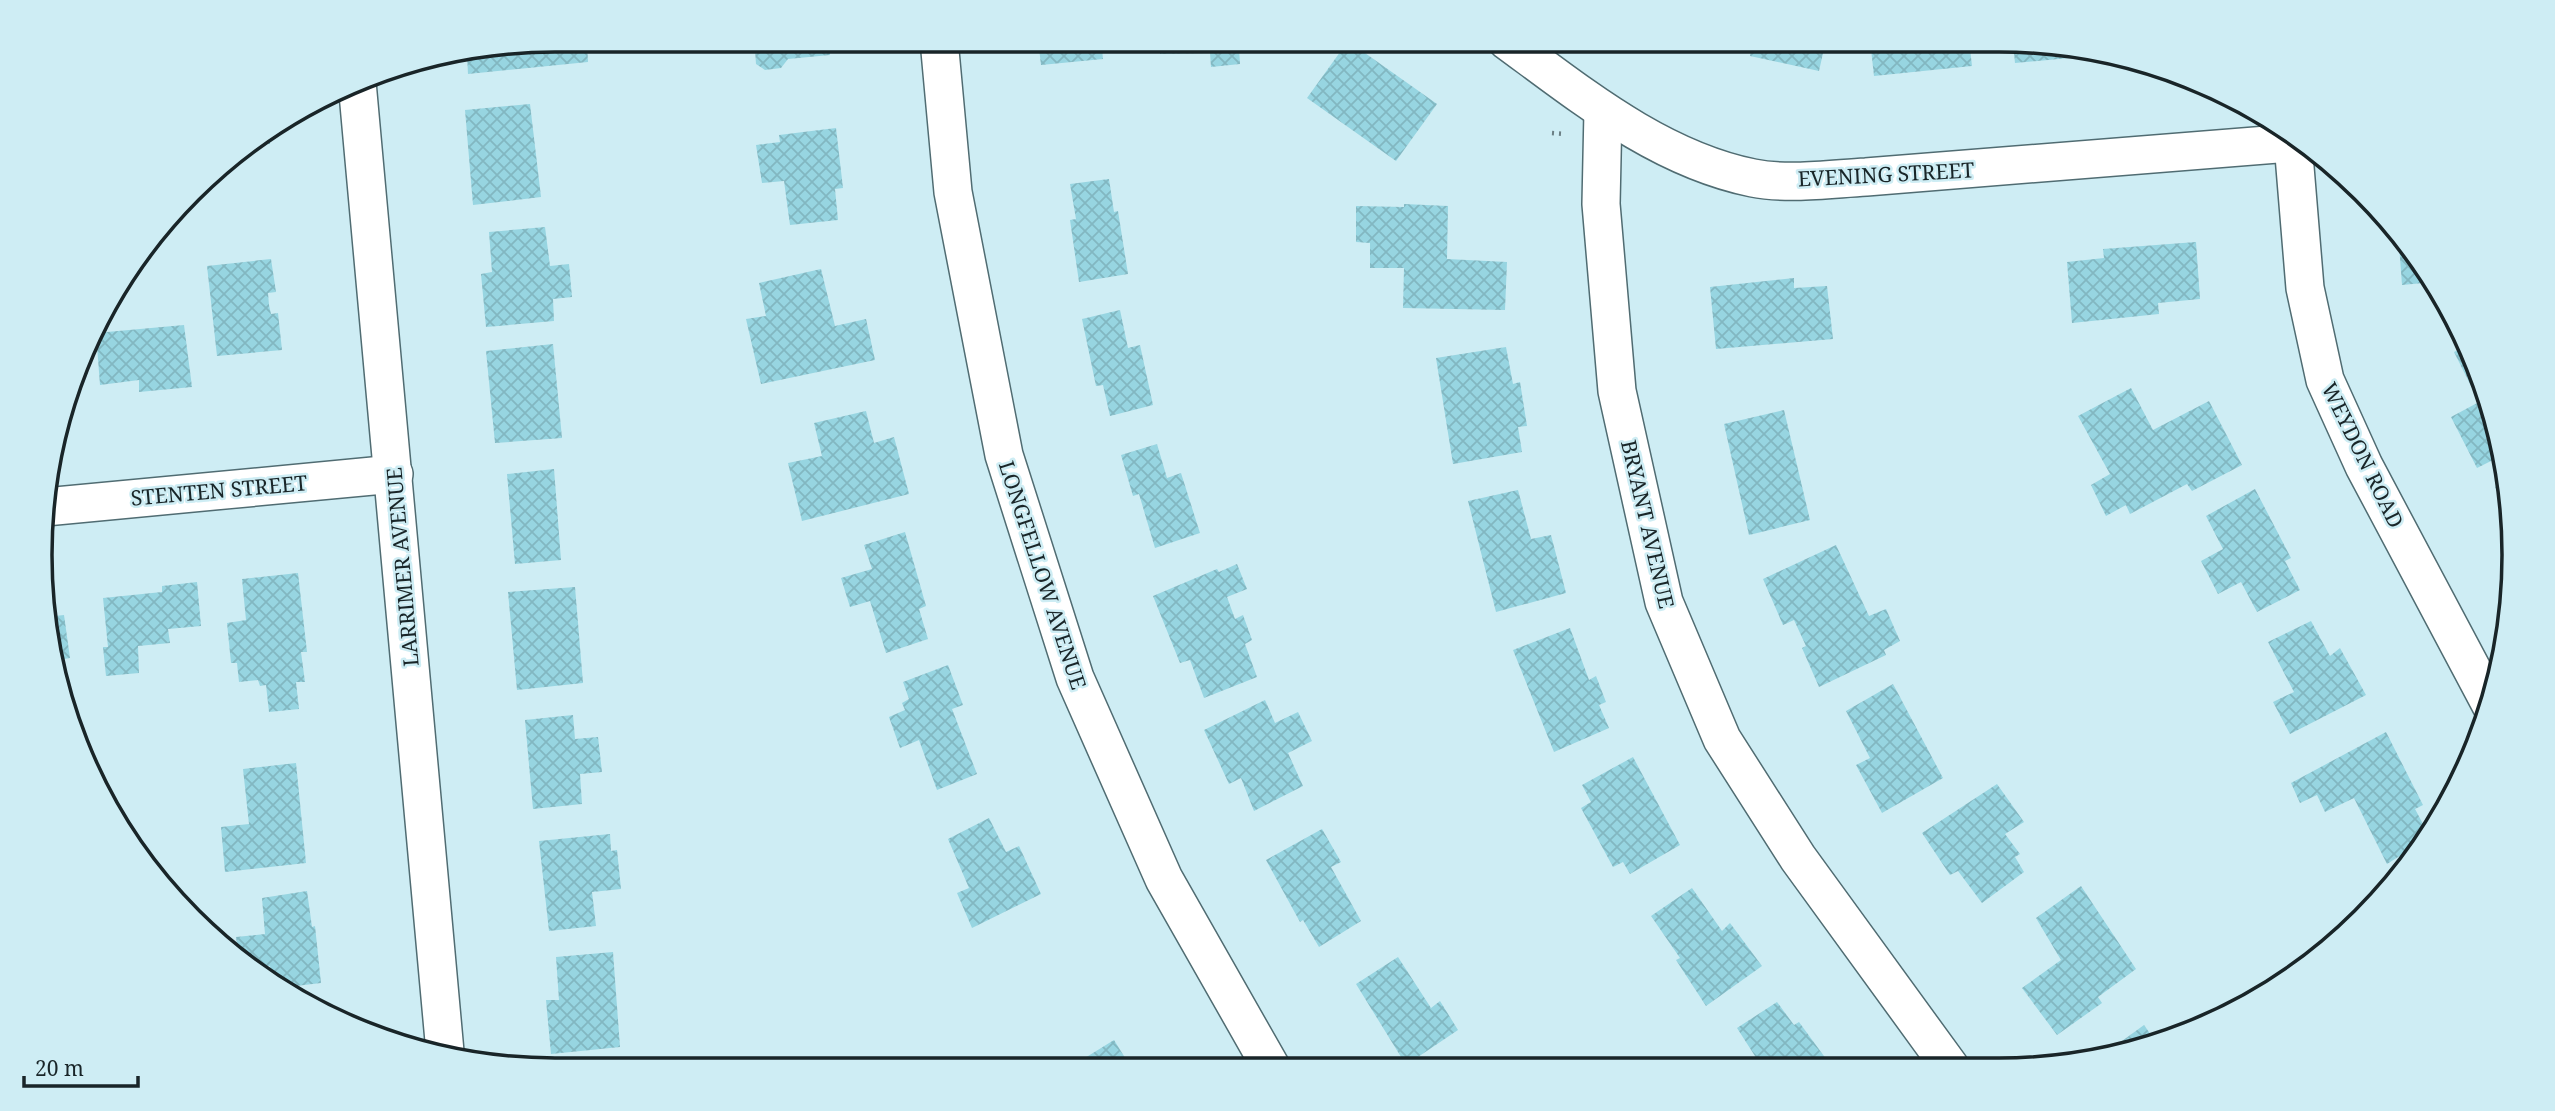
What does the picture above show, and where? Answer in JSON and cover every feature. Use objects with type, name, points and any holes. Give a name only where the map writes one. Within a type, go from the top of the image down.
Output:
[{"type":"street","name":"LONGFELLOW AVENUE","points":[[940,52],[953,192],[1004,455],[1075,678],[1164,879],[1266,1058]]},
{"type":"street","name":"EVENING STREET","points":[[1522,52],[1603,111],[1683,155],[1754,178],[1813,180],[1866,177],[2289,144]]},
{"type":"street","name":"LARRIMER AVENUE","points":[[358,93],[444,1046]]},
{"type":"street","name":"BRYANT AVENUE","points":[[1603,111],[1601,204],[1617,391],[1664,602],[1722,739],[1798,858],[1943,1058]]},
{"type":"street","name":"WEYDON ROAD","points":[[2298,151],[2305,288],[2325,380],[2364,466],[2484,691]]},
{"type":"street","name":"STENTEN STREET","points":[[56,506],[394,474]]},
{"type":"path","points":[[1552,133],[1566,134]]},
{"type":"building","points":[[588,52],[588,62],[468,74],[467,60],[523,54]]},
{"type":"building","points":[[755,52],[830,52],[830,55],[788,59],[781,68],[765,70],[756,64]]},
{"type":"building","points":[[1039,52],[1102,52],[1103,59],[1041,65]]},
{"type":"building","points":[[1239,52],[1240,64],[1211,67],[1210,53],[1160,54]]},
{"type":"building","points":[[1340,52],[1364,52],[1437,104],[1396,161],[1307,98]]},
{"type":"building","points":[[1751,52],[1823,52],[1819,71],[1750,56]]},
{"type":"building","points":[[1871,52],[1970,52],[1972,66],[1874,76]]},
{"type":"building","points":[[2014,53],[2071,58],[2015,63]]},
{"type":"building","points":[[530,104],[541,197],[473,205],[465,110]]},
{"type":"building","points":[[836,128],[843,188],[835,189],[838,220],[790,225],[784,181],[762,183],[756,145],[780,142],[779,135]]},
{"type":"building","points":[[1109,179],[1114,212],[1118,211],[1128,274],[1079,282],[1070,220],[1076,219],[1070,184]]},
{"type":"building","points":[[1404,204],[1448,206],[1447,259],[1507,262],[1505,310],[1403,308],[1404,268],[1370,268],[1370,243],[1356,242],[1356,206],[1404,207]]},
{"type":"building","points":[[545,227],[550,266],[569,264],[572,297],[553,299],[554,321],[486,327],[481,274],[492,272],[489,232]]},
{"type":"building","points":[[2196,242],[2200,299],[2158,303],[2159,314],[2072,323],[2067,262],[2104,258],[2103,249]]},
{"type":"building","points":[[2399,250],[2422,283],[2402,285]]},
{"type":"building","points":[[271,259],[276,292],[268,293],[269,305],[271,314],[278,313],[282,350],[217,356],[207,266]]},
{"type":"building","points":[[821,269],[835,326],[866,319],[875,360],[761,384],[746,319],[766,316],[759,283]]},
{"type":"building","points":[[1794,278],[1794,288],[1827,286],[1833,339],[1716,349],[1710,287]]},
{"type":"building","points":[[1120,310],[1128,348],[1140,345],[1153,405],[1110,416],[1103,385],[1096,386],[1082,319]]},
{"type":"building","points":[[184,325],[192,387],[139,392],[139,380],[100,385],[97,349],[104,332]]},
{"type":"building","points":[[553,344],[562,438],[495,443],[486,351]]},
{"type":"building","points":[[1506,347],[1513,384],[1520,382],[1527,426],[1518,427],[1522,452],[1453,464],[1436,358]]},
{"type":"building","points":[[2458,350],[2477,399],[2454,352]]},
{"type":"building","points":[[2131,388],[2153,430],[2209,401],[2242,465],[2192,491],[2187,484],[2130,514],[2126,505],[2106,516],[2091,485],[2110,474],[2078,416]]},
{"type":"building","points":[[2478,402],[2493,460],[2477,468],[2451,417]]},
{"type":"building","points":[[1784,410],[1810,520],[1749,535],[1724,424]]},
{"type":"building","points":[[866,411],[874,443],[894,437],[909,494],[802,521],[788,463],[822,456],[814,423]]},
{"type":"building","points":[[1157,444],[1167,478],[1181,473],[1200,533],[1155,548],[1139,494],[1133,496],[1121,455]]},
{"type":"building","points":[[554,469],[561,560],[515,564],[507,474]]},
{"type":"building","points":[[2255,489],[2291,558],[2285,561],[2300,590],[2257,612],[2241,582],[2218,594],[2201,561],[2223,549],[2206,516]]},
{"type":"building","points":[[1518,490],[1531,539],[1551,535],[1566,593],[1496,612],[1468,501]]},
{"type":"building","points":[[905,532],[926,606],[919,609],[928,639],[886,653],[870,601],[850,607],[841,578],[872,569],[864,545]]},
{"type":"building","points":[[1836,545],[1869,616],[1886,609],[1900,641],[1884,650],[1886,655],[1819,687],[1802,648],[1806,646],[1794,620],[1783,625],[1763,579]]},
{"type":"building","points":[[1237,564],[1247,589],[1227,597],[1235,619],[1243,615],[1252,640],[1245,644],[1257,677],[1204,698],[1190,660],[1180,663],[1153,596],[1217,569],[1219,572]]},
{"type":"building","points":[[298,573],[307,652],[301,652],[305,682],[296,682],[299,709],[269,712],[266,685],[260,686],[258,680],[239,682],[237,663],[231,663],[227,623],[246,620],[242,579]]},
{"type":"building","points":[[197,582],[201,626],[168,629],[170,643],[138,646],[139,673],[106,676],[103,647],[108,647],[103,598],[162,592],[162,586]]},
{"type":"building","points":[[575,587],[583,683],[517,690],[508,592]]},
{"type":"building","points":[[64,615],[70,658],[63,659],[57,616]]},
{"type":"building","points":[[2311,621],[2330,656],[2340,648],[2366,695],[2290,734],[2273,702],[2294,692],[2268,642]]},
{"type":"building","points":[[1570,628],[1589,680],[1596,676],[1606,702],[1599,705],[1609,728],[1554,752],[1513,650]]},
{"type":"building","points":[[948,665],[963,705],[952,709],[977,774],[937,790],[919,740],[900,748],[889,717],[905,710],[902,703],[909,699],[903,682]]},
{"type":"building","points":[[1893,684],[1943,778],[1882,813],[1856,765],[1870,758],[1846,711]]},
{"type":"building","points":[[1265,700],[1275,723],[1298,712],[1312,741],[1288,753],[1303,786],[1254,811],[1241,778],[1229,784],[1204,730]]},
{"type":"building","points":[[573,715],[575,739],[598,737],[602,772],[580,774],[582,804],[533,809],[525,720]]},
{"type":"building","points":[[2386,732],[2423,805],[2415,809],[2424,825],[2406,852],[2387,864],[2354,798],[2325,812],[2317,795],[2300,803],[2291,783]]},
{"type":"building","points":[[1633,757],[1680,845],[1630,874],[1623,862],[1613,867],[1581,808],[1591,802],[1582,785]]},
{"type":"building","points":[[296,763],[306,863],[225,872],[221,827],[249,824],[243,769]]},
{"type":"building","points":[[1997,784],[2024,822],[2005,834],[2020,854],[2015,857],[2024,872],[1982,903],[1958,871],[1950,875],[1922,833]]},
{"type":"building","points":[[989,818],[1006,852],[1019,846],[1041,894],[972,928],[957,893],[969,888],[948,839]]},
{"type":"building","points":[[1322,829],[1341,862],[1331,867],[1361,921],[1319,947],[1303,920],[1300,922],[1266,860]]},
{"type":"building","points":[[610,834],[611,851],[617,850],[621,889],[592,892],[596,926],[549,931],[539,841]]},
{"type":"building","points":[[2081,886],[2136,969],[2098,997],[2102,1003],[2057,1035],[2022,988],[2061,960],[2036,918]]},
{"type":"building","points":[[1692,888],[1722,931],[1730,923],[1762,966],[1706,1006],[1676,960],[1680,958],[1651,916]]},
{"type":"building","points":[[307,891],[312,927],[315,926],[321,983],[296,986],[237,945],[236,937],[265,934],[262,898]]},
{"type":"building","points":[[613,952],[620,1047],[551,1054],[546,1000],[559,1000],[556,957]]},
{"type":"building","points":[[1398,957],[1431,1008],[1440,1001],[1458,1030],[1416,1058],[1402,1058],[1356,984]]},
{"type":"building","points":[[1777,1002],[1794,1025],[1799,1022],[1825,1058],[1756,1058],[1737,1028]]},
{"type":"building","points":[[2144,1025],[2151,1035],[2130,1041],[2118,1044]]},
{"type":"building","points":[[1114,1040],[1125,1058],[1085,1058]]}]
